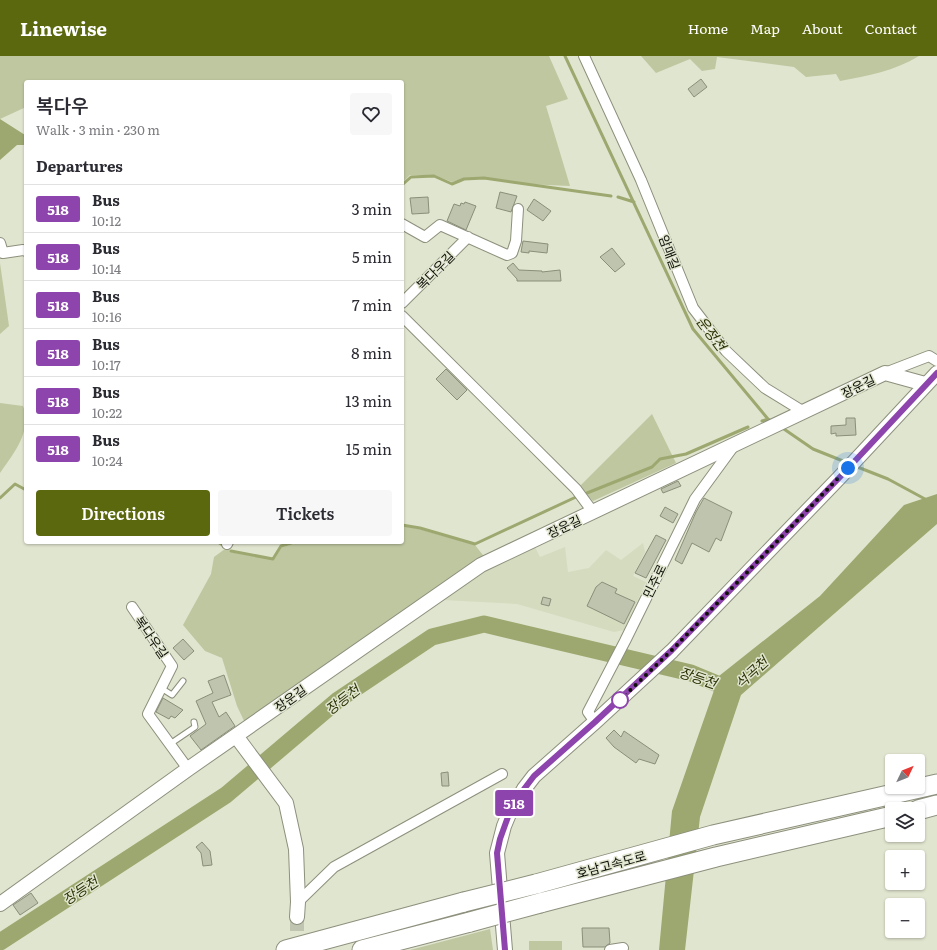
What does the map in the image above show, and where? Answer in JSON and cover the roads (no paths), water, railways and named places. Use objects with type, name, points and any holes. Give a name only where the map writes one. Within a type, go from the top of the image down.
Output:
[{"type":"highway","name":"호남고속도로","points":[[286,950],[536,884],[713,835],[937,784]]},
{"type":"highway","points":[[925,808],[937,805]]},
{"type":"highway","name":"호남고속도로","points":[[362,950],[621,880],[885,818]]},
{"type":"street","name":"암매길","points":[[584,56],[642,180],[693,308],[726,351],[765,388],[799,414]]},
{"type":"street","name":"복다우길","points":[[404,225],[426,237],[440,225],[507,255],[512,253],[516,241],[518,209]]},
{"type":"street","name":"복다우길","points":[[404,301],[468,237]]},
{"type":"street","points":[[0,243],[3,253],[24,250]]},
{"type":"street","name":"장운길","points":[[404,318],[576,489],[593,512]]},
{"type":"street","name":"장운길","points":[[0,904],[188,769],[481,565],[885,373],[929,356],[937,361]]},
{"type":"street","name":"장운길","points":[[885,373],[925,384]]},
{"type":"street","points":[[505,950],[497,853],[504,826],[515,801],[534,776],[638,683],[672,650],[839,478],[925,384],[937,373]]},
{"type":"street","name":"민주로","points":[[595,722],[588,712],[695,499],[735,445]]},
{"type":"street","name":"복다우길","points":[[132,607],[172,666],[148,714],[188,769]]},
{"type":"street","points":[[236,736],[286,803],[296,849],[298,902],[297,917]]},
{"type":"street","points":[[298,902],[334,868],[502,774]]},
{"type":"street","points":[[610,950],[623,948]]},
{"type":"lane","points":[[161,688],[172,695],[183,681]]},
{"type":"lane","points":[[170,744],[195,727],[194,722]]},
{"type":"water","points":[[0,119],[24,134],[24,145],[17,145],[0,160]]},
{"type":"water","name":"석곡천","points":[[937,494],[937,524],[741,695],[700,817],[685,950],[659,950],[672,811],[719,676],[820,596],[904,505]]},
{"type":"waterway","name":"운정천","points":[[565,56],[693,329],[768,419],[773,422]]},
{"type":"waterway","points":[[404,183],[411,177],[434,176],[452,184],[464,179],[484,178],[611,196]]},
{"type":"waterway","points":[[618,197],[634,202]]},
{"type":"waterway","name":"운정천","points":[[762,421],[768,419]]},
{"type":"waterway","points":[[587,493],[652,467],[660,459],[686,454],[748,427]]},
{"type":"waterway","name":"운정천","points":[[781,427],[813,449],[848,463]]},
{"type":"waterway","name":"운정천","points":[[855,466],[888,479],[925,499]]},
{"type":"waterway","points":[[0,498],[15,484],[24,489]]},
{"type":"waterway","points":[[404,525],[420,528],[475,544],[576,497]]},
{"type":"waterway","points":[[231,551],[273,559],[281,546],[288,544]]},
{"type":"waterway","name":"장등천","points":[[0,942],[226,795],[338,700],[432,637],[484,624],[691,673],[732,690]]},
{"type":"tunnel","points":[[297,917],[297,950]]}]
